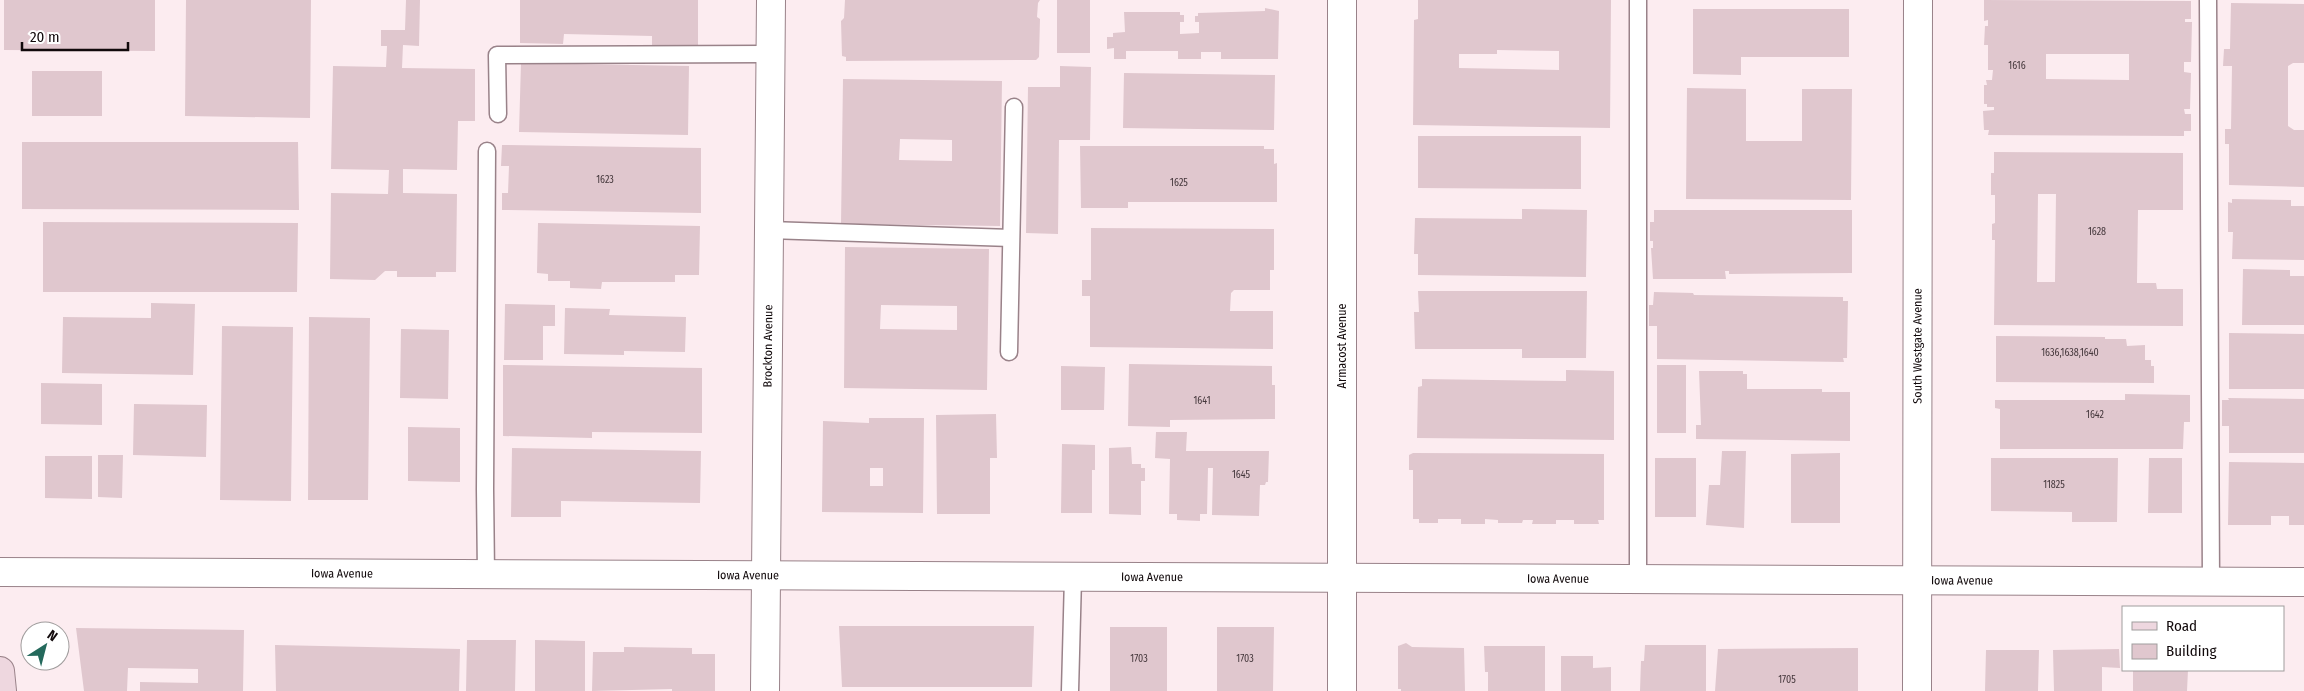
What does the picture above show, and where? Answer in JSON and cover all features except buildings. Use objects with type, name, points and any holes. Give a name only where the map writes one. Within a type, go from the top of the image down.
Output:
[{"type":"main road","points":[[0,671],[2,691]]},
{"type":"street","name":"Brockton Avenue","points":[[765,691],[771,0]]},
{"type":"street","name":"Armacost Avenue","points":[[1342,0],[1342,691]]},
{"type":"street","name":"South Westgate Avenue","points":[[1917,691],[1918,0]]},
{"type":"street","name":"Iowa Avenue","points":[[0,572],[1638,579],[1875,582],[1918,580],[2304,582]]},
{"type":"lane","points":[[1638,0],[1638,579]]},
{"type":"lane","points":[[2208,0],[2211,582]]},
{"type":"lane","points":[[498,114],[497,55],[771,54]]},
{"type":"lane","points":[[1008,352],[1014,107]]},
{"type":"lane","points":[[486,574],[484,490],[487,151]]},
{"type":"lane","points":[[769,230],[1011,238]]},
{"type":"lane","points":[[1070,691],[1073,577]]}]
